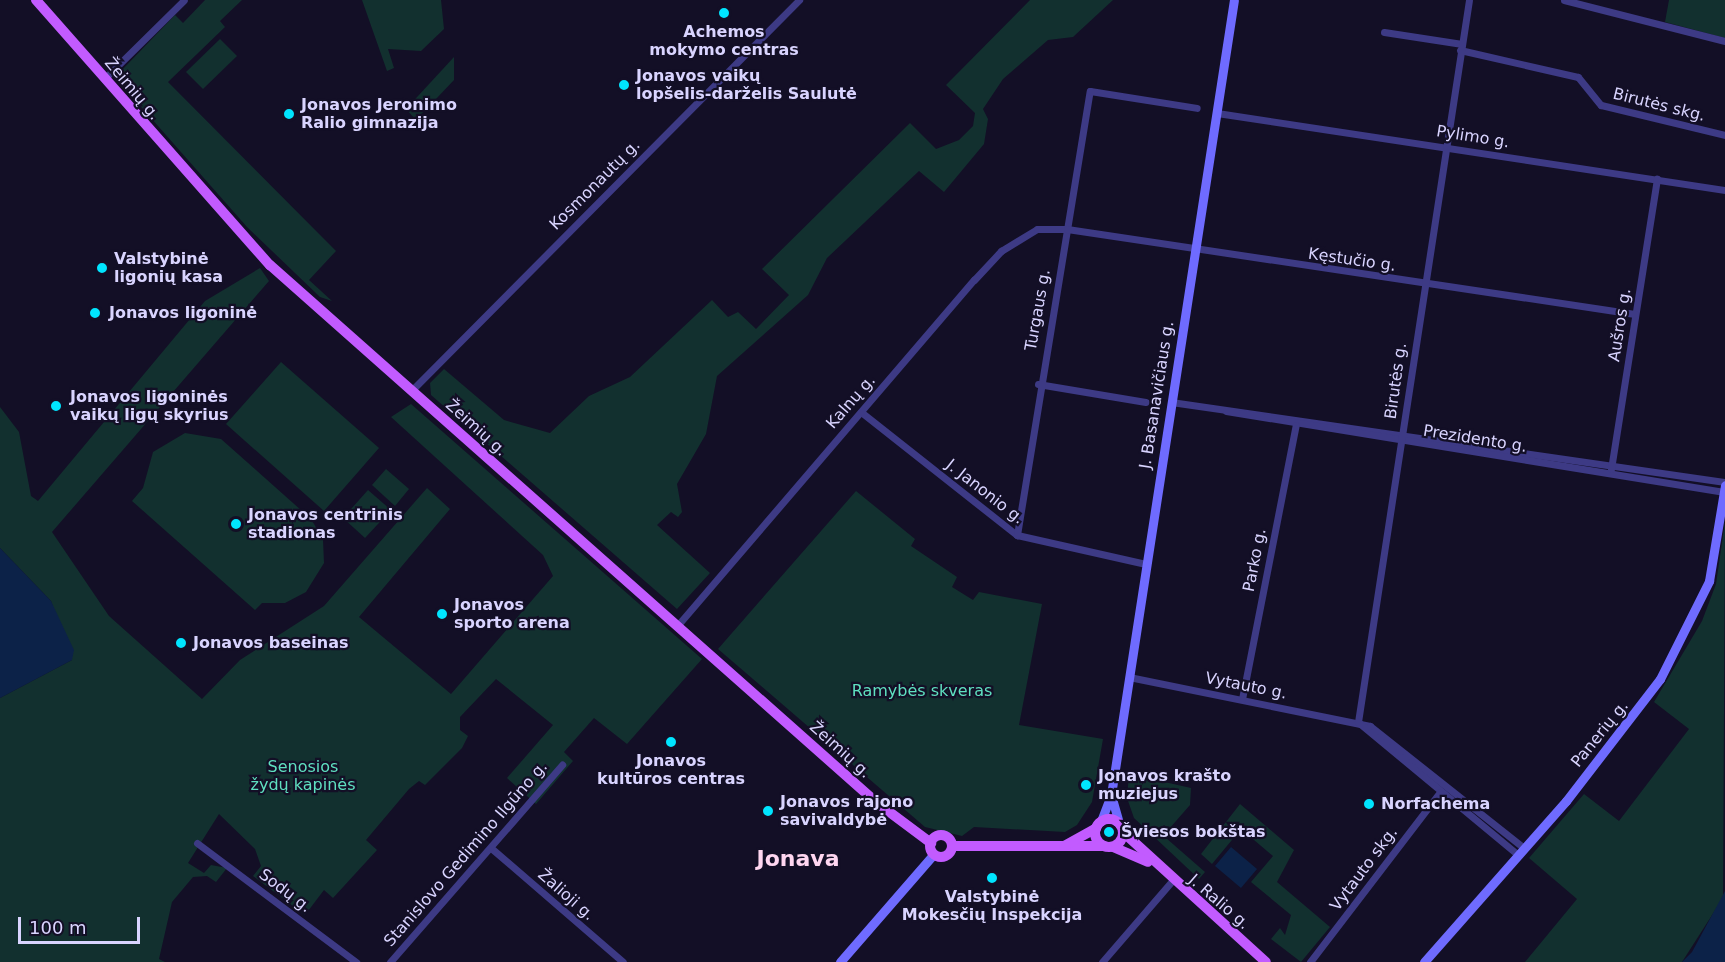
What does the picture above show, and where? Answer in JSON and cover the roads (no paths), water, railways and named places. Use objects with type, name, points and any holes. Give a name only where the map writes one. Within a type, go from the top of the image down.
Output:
[{"type":"main road","name":"Žeimių g.","points":[[36,0],[261,256],[915,835],[931,843]]},
{"type":"main road","name":"J. Basanavičiaus g.","points":[[1099,824],[1111,795],[1234,0]]},
{"type":"main road","name":"Panerių g.","points":[[1424,962],[1625,727],[1679,649],[1708,581],[1725,486]]},
{"type":"main road","name":"J. Basanavičiaus g.","points":[[1111,795],[1121,828]]},
{"type":"main road","points":[[1099,824],[1108,847]]},
{"type":"main road","points":[[1064,846],[1099,824],[1121,828],[1108,847]]},
{"type":"main road","name":"J. Ralio g.","points":[[1121,828],[1153,865],[1266,962]]},
{"type":"main road","points":[[934,854],[931,843],[944,836],[952,846]]},
{"type":"main road","points":[[952,846],[1108,847]]},
{"type":"main road","points":[[934,854],[947,855],[952,846]]},
{"type":"main road","name":"J. Ralio g.","points":[[1108,847],[1153,865]]},
{"type":"main road","points":[[840,962],[934,854]]},
{"type":"street","points":[[104,79],[184,0]]},
{"type":"street","name":"Kosmonautų g.","points":[[411,391],[799,0]]},
{"type":"street","name":"Birutės g.","points":[[1358,722],[1444,146],[1469,0]]},
{"type":"street","points":[[1564,0],[1725,42]]},
{"type":"street","points":[[1384,32],[1461,47]]},
{"type":"street","name":"Birutės skg.","points":[[1461,47],[1578,77],[1600,105],[1725,135]]},
{"type":"street","name":"Turgaus g.","points":[[1017,535],[1038,384],[1090,91],[1197,108]]},
{"type":"street","name":"Pylimo g.","points":[[1217,113],[1725,190]]},
{"type":"street","name":"Aušros g.","points":[[1610,475],[1658,179]]},
{"type":"street","name":"Kęstučio g.","points":[[1066,229],[1635,314]]},
{"type":"street","name":"Kalnų g.","points":[[677,626],[1001,251],[1037,230],[1066,229]]},
{"type":"street","points":[[1038,384],[1146,402]]},
{"type":"street","name":"Prezidento g.","points":[[1171,402],[1401,437],[1610,475],[1725,486]]},
{"type":"street","name":"Prezidento g.","points":[[1224,410],[1296,425],[1611,465],[1725,486]]},
{"type":"street","name":"J. Janonio g.","points":[[861,412],[1017,535],[1146,564]]},
{"type":"street","name":"Parko g.","points":[[1242,699],[1296,425]]},
{"type":"street","name":"Vytauto g.","points":[[1129,677],[1358,722],[1376,730],[1521,851]]},
{"type":"street","points":[[1358,722],[1439,793],[1521,851]]},
{"type":"street","name":"Stanislovo Gedimino Ilgūno g.","points":[[390,962],[562,765]]},
{"type":"street","name":"Vytauto skg.","points":[[1310,962],[1439,793]]},
{"type":"street","name":"Sodų g.","points":[[197,843],[356,962]]},
{"type":"street","name":"Žalioji g.","points":[[491,848],[623,962]]},
{"type":"street","points":[[1102,962],[1172,881]]},
{"type":"water","points":[[0,548],[51,601],[74,650],[72,660],[0,698]]},
{"type":"water","points":[[1231,847],[1257,869],[1241,888],[1215,866]]},
{"type":"water","points":[[1725,891],[1725,962],[1682,962],[1692,952]]},
{"type":"place","name":"Achemos mokymo centras","points":[[724,13]]},
{"type":"place","name":"Jonavos vaikų lopšelis-darželis Saulutė","points":[[624,85]]},
{"type":"place","name":"Jonavos Jeronimo Ralio gimnazija","points":[[289,114]]},
{"type":"place","name":"Valstybinė ligonių kasa","points":[[102,268]]},
{"type":"place","name":"Jonavos ligoninė","points":[[95,313]]},
{"type":"place","name":"Jonavos ligoninės vaikų ligų skyrius","points":[[56,406]]},
{"type":"place","name":"Jonavos centrinis stadionas","points":[[236,524]]},
{"type":"place","name":"Jonavos sporto arena","points":[[442,614]]},
{"type":"place","name":"Jonavos baseinas","points":[[181,643]]},
{"type":"place","name":"Jonavos kultūros centras","points":[[671,742]]},
{"type":"place","name":"Jonavos krašto muziejus","points":[[1086,785]]},
{"type":"place","name":"Norfachema","points":[[1369,804]]},
{"type":"place","name":"Jonavos rajono savivaldybė","points":[[768,811]]},
{"type":"place","name":"Šviesos bokštas","points":[[1109,832]]},
{"type":"place","name":"Valstybinė Mokesčių Inspekcija","points":[[992,878]]},
{"type":"district","name":"Jonava","points":[[798,859]]},
{"type":"park label","name":"Ramybės skveras","points":[[922,691]]},
{"type":"park label","name":"Senosios žydų kapinės","points":[[303,776]]}]
